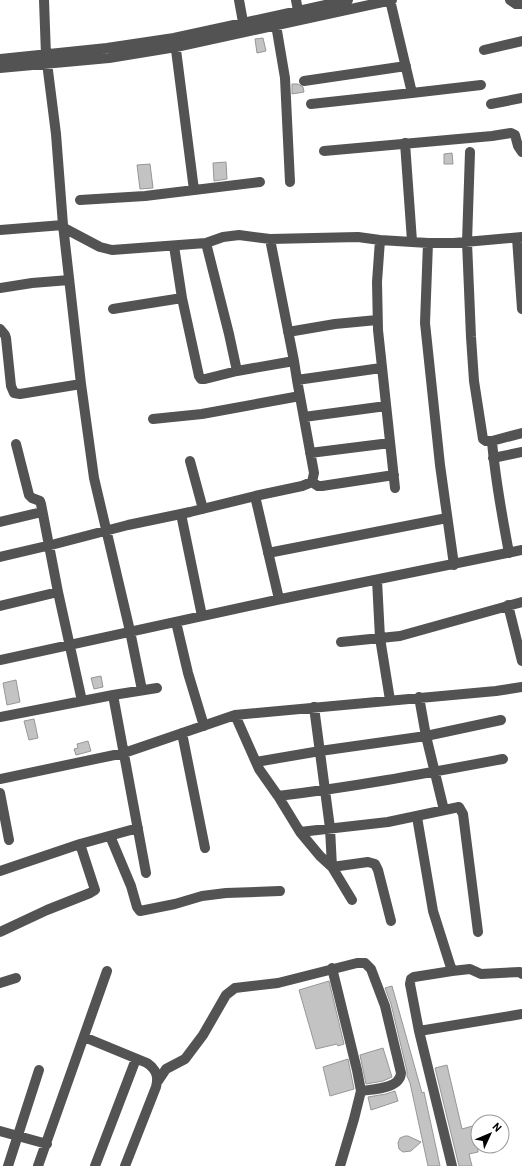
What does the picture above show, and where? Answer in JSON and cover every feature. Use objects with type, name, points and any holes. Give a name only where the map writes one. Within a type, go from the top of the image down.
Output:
[{"type":"street","points":[[44,0],[47,60],[56,134],[63,226],[81,384],[94,478],[130,631],[142,690]]},
{"type":"street","points":[[239,0],[243,22]]},
{"type":"street","points":[[296,0],[299,15]]},
{"type":"street","points":[[0,68],[107,48],[175,42],[277,26],[299,15],[348,0]]},
{"type":"street","points":[[175,42],[243,22],[274,15],[299,15],[391,0],[412,93]]},
{"type":"street","points":[[510,0],[516,4],[522,4]]},
{"type":"street","points":[[274,15],[277,26],[284,78],[290,182]]},
{"type":"street","points":[[484,50],[522,41]]},
{"type":"street","points":[[175,42],[194,190]]},
{"type":"street","points":[[0,58],[47,60]]},
{"type":"street","points":[[304,81],[406,66]]},
{"type":"street","points":[[310,104],[481,86]]},
{"type":"street","points":[[491,104],[522,98]]},
{"type":"street","points":[[324,151],[511,133],[515,135],[518,146],[522,152]]},
{"type":"street","points":[[406,143],[412,241]]},
{"type":"street","points":[[470,152],[467,242],[474,381],[484,439],[486,441],[492,441],[522,433]]},
{"type":"street","points":[[80,200],[145,196],[260,182]]},
{"type":"street","points":[[0,230],[63,226],[87,241],[107,249],[206,243],[223,237],[235,235],[270,239],[358,237],[380,240],[428,242],[467,242],[519,238],[522,309]]},
{"type":"street","points":[[270,239],[314,473],[312,482]]},
{"type":"street","points":[[380,240],[377,282],[378,320],[381,368],[395,488]]},
{"type":"street","points":[[428,242],[425,323],[440,465],[454,565]]},
{"type":"street","points":[[206,243],[237,371]]},
{"type":"street","points":[[174,246],[182,298],[200,378],[205,379],[237,371],[294,361]]},
{"type":"street","points":[[0,288],[32,283],[70,280]]},
{"type":"street","points":[[113,309],[182,298]]},
{"type":"street","points":[[288,332],[335,324],[378,320]]},
{"type":"street","points":[[0,329],[6,338],[11,386],[14,393],[20,394],[81,384]]},
{"type":"street","points":[[297,380],[381,368]]},
{"type":"street","points":[[153,419],[202,414],[300,396]]},
{"type":"street","points":[[304,417],[386,406]]},
{"type":"street","points":[[492,441],[493,458],[509,553]]},
{"type":"street","points":[[310,453],[390,443]]},
{"type":"street","points":[[16,444],[29,495],[40,501],[48,546],[82,701]]},
{"type":"street","points":[[493,458],[522,452]]},
{"type":"street","points":[[190,461],[203,509]]},
{"type":"street","points":[[312,482],[318,486],[322,486],[394,475]]},
{"type":"street","points":[[0,558],[128,524],[203,509],[302,486],[312,482]]},
{"type":"street","points":[[256,496],[279,599]]},
{"type":"street","points":[[0,522],[42,512]]},
{"type":"street","points":[[181,514],[202,616]]},
{"type":"street","points":[[268,553],[448,518]]},
{"type":"street","points":[[0,660],[279,599],[454,565],[522,550]]},
{"type":"street","points":[[377,580],[380,638],[390,700]]},
{"type":"street","points":[[0,606],[58,592]]},
{"type":"street","points":[[341,642],[400,636],[522,602]]},
{"type":"street","points":[[508,606],[520,641],[522,661]]},
{"type":"street","points":[[176,622],[188,673],[204,726]]},
{"type":"street","points":[[0,779],[124,753],[235,715],[496,691],[522,687]]},
{"type":"street","points":[[0,717],[157,688]]},
{"type":"street","points":[[113,695],[146,873]]},
{"type":"street","points":[[419,697],[426,736],[444,810]]},
{"type":"street","points":[[314,707],[330,828],[332,867]]},
{"type":"street","points":[[235,715],[259,768],[300,832],[320,856],[332,867],[352,900]]},
{"type":"street","points":[[256,762],[426,736],[500,720]]},
{"type":"street","points":[[182,733],[205,848]]},
{"type":"street","points":[[278,796],[435,772],[503,759]]},
{"type":"street","points":[[0,793],[9,840]]},
{"type":"street","points":[[300,832],[417,817],[459,807],[464,814],[478,932]]},
{"type":"street","points":[[417,817],[433,911],[452,972]]},
{"type":"street","points":[[0,872],[80,844],[138,828]]},
{"type":"street","points":[[110,836],[129,881],[137,907],[140,910],[175,904],[202,896],[226,893],[280,891]]},
{"type":"street","points":[[0,932],[93,891],[94,887],[80,844]]},
{"type":"street","points":[[332,867],[368,862],[375,864],[378,870],[391,921]]},
{"type":"street","points":[[125,1166],[158,1081],[166,1069],[185,1059],[203,1035],[222,1000],[230,991],[238,987],[278,983],[357,962],[365,963],[372,969],[385,1006],[401,1078],[398,1082],[390,1086],[361,1091]]},
{"type":"street","points":[[332,968],[361,1091],[340,1166]]},
{"type":"street","points":[[452,1166],[419,1031],[410,984],[411,980],[417,977],[470,968],[481,974],[520,972],[522,974]]},
{"type":"street","points":[[38,1166],[107,971]]},
{"type":"street","points":[[0,983],[16,978]]},
{"type":"street","points":[[419,1031],[522,1014]]},
{"type":"street","points":[[84,1037],[152,1066],[155,1070],[158,1081]]},
{"type":"street","points":[[95,1166],[136,1059]]},
{"type":"street","points":[[8,1166],[39,1070]]},
{"type":"street","points":[[0,1131],[47,1144]]},
{"type":"building","points":[[263,38],[266,51],[257,53],[255,39]]},
{"type":"building","points":[[292,84],[298,84],[303,87],[304,92],[292,94]]},
{"type":"building","points":[[452,153],[453,164],[444,164],[444,154]]},
{"type":"building","points":[[226,162],[227,179],[214,181],[213,163]]},
{"type":"building","points":[[150,164],[153,188],[140,189],[137,165]]},
{"type":"building","points":[[101,676],[103,687],[94,689],[91,678]]},
{"type":"building","points":[[16,680],[20,702],[7,705],[3,683]]},
{"type":"building","points":[[34,719],[38,738],[29,740],[24,721]]},
{"type":"building","points":[[88,741],[91,751],[76,755],[74,749],[78,748],[77,744]]},
{"type":"building","points":[[329,981],[344,1044],[338,1046],[337,1044],[316,1049],[299,990]]},
{"type":"building","points":[[392,986],[422,1093],[424,1092],[440,1166],[428,1166],[391,1004],[385,988]]},
{"type":"building","points":[[383,1048],[392,1077],[383,1081],[366,1084],[360,1055]]},
{"type":"building","points":[[348,1059],[354,1089],[330,1096],[323,1067]]},
{"type":"building","points":[[447,1065],[462,1129],[470,1127],[469,1154],[472,1166],[459,1166],[435,1068]]},
{"type":"building","points":[[395,1091],[398,1101],[371,1110],[368,1097]]},
{"type":"building","points":[[405,1136],[421,1142],[411,1151],[403,1152],[399,1149],[398,1143],[400,1138]]}]
